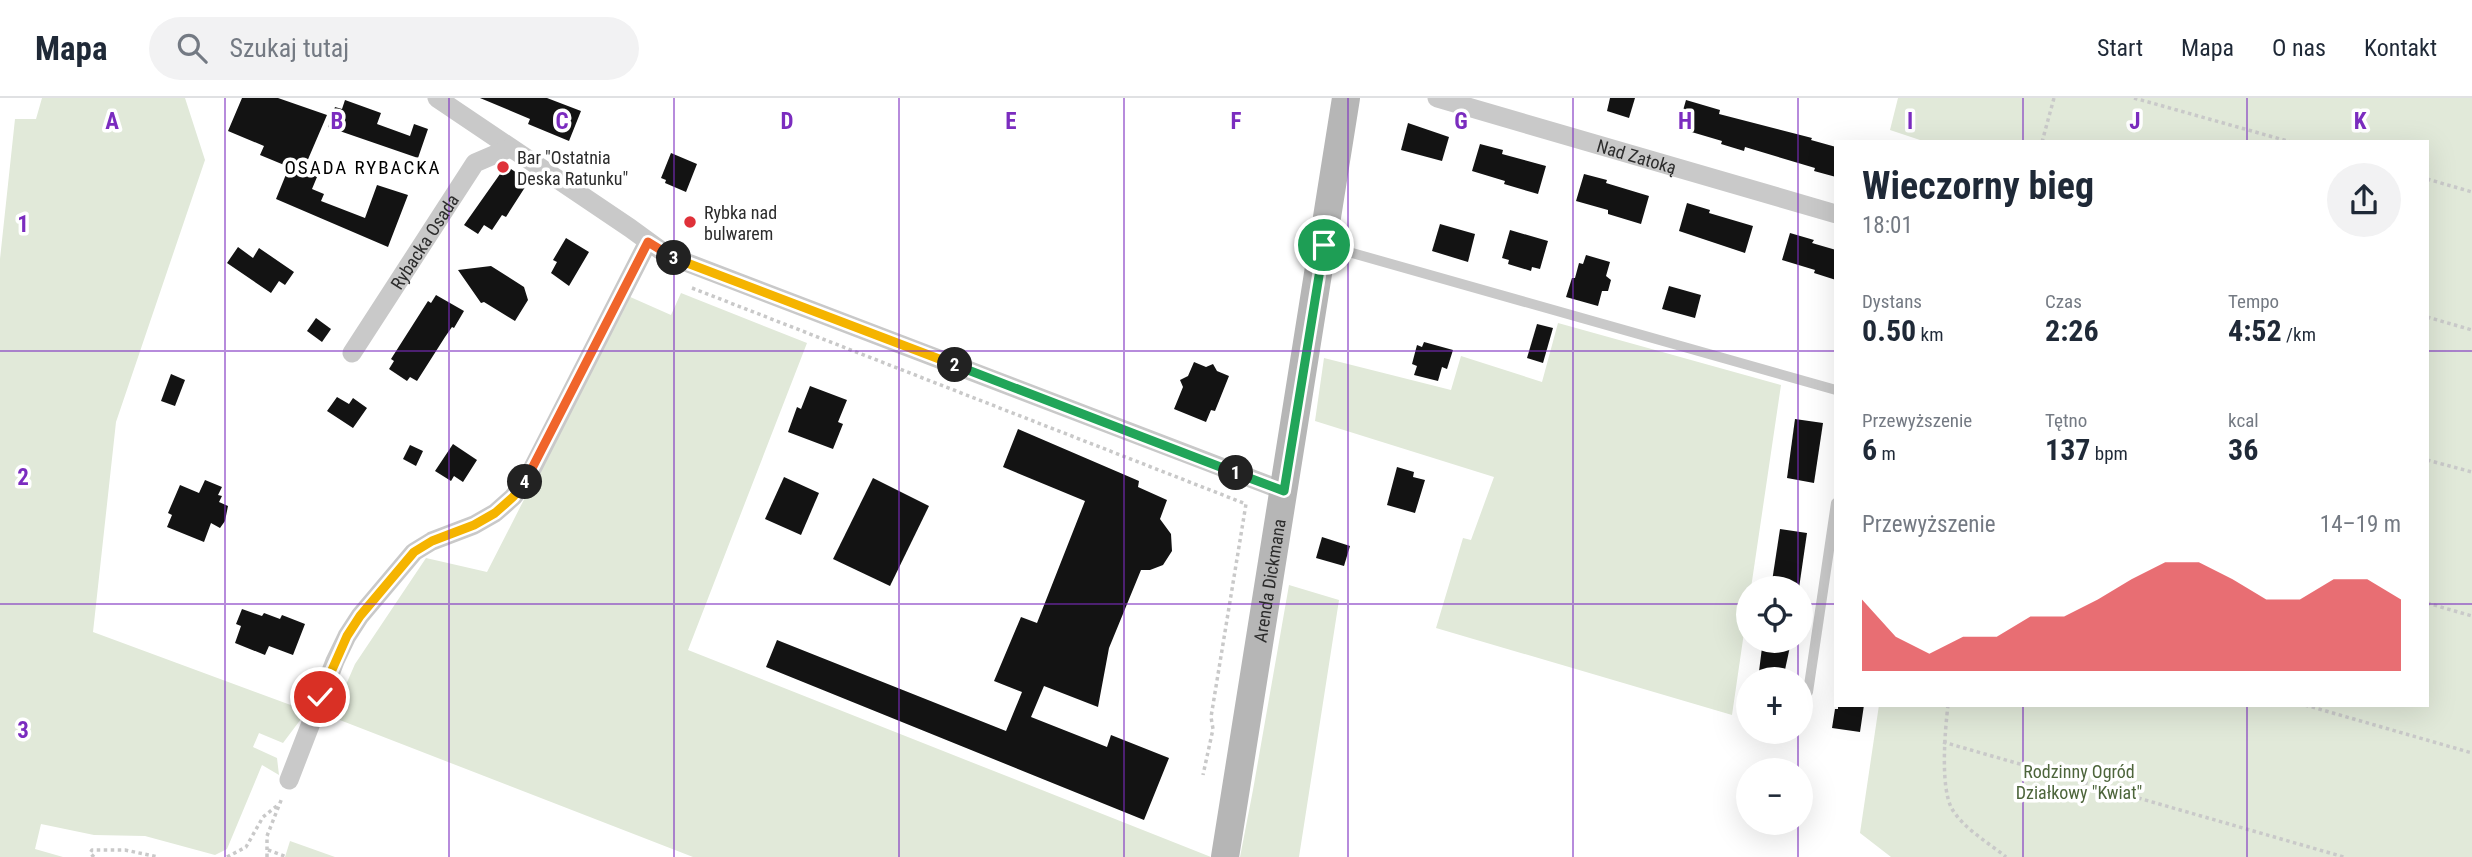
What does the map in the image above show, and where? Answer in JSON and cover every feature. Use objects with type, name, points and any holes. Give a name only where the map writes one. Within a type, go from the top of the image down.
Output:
[{"type":"street","points":[[437,98],[667,255],[1284,491]]},
{"type":"street","name":"Arenda Dickmana","points":[[1225,857],[1346,98]]},
{"type":"street","name":"Nad Zatoką","points":[[1437,98],[1834,213]]},
{"type":"street","name":"Rybacka Osada","points":[[352,353],[475,163],[510,148]]},
{"type":"street","points":[[289,780],[320,697],[353,626],[414,552],[432,541],[474,525],[495,513],[526,481],[648,242]]},
{"type":"lane","points":[[1324,245],[1834,389]]},
{"type":"lane","points":[[1812,667],[1834,516]]},
{"type":"path","points":[[2043,140],[2054,98]]},
{"type":"path","points":[[2134,98],[2284,140]]},
{"type":"path","points":[[2429,180],[2472,192]]},
{"type":"path","points":[[682,284],[1246,504],[1211,717],[1213,729],[1203,775]]},
{"type":"path","points":[[2429,318],[2472,330]]},
{"type":"path","points":[[2429,461],[2472,472]]},
{"type":"path","points":[[2429,604],[2472,616]]},
{"type":"path","points":[[1948,707],[1943,742],[1951,808],[1961,822],[2006,857]]},
{"type":"path","points":[[2312,707],[2472,753]]},
{"type":"path","points":[[1943,742],[2344,857]]},
{"type":"path","points":[[267,857],[267,836],[289,780]]},
{"type":"path","points":[[227,857],[246,848],[263,817],[279,805]]},
{"type":"path","points":[[268,849],[288,857]]},
{"type":"path","points":[[94,857],[90,853],[92,850],[125,850],[159,857]]},
{"type":"green space","points":[[42,98],[185,98],[205,160],[116,422],[93,632],[307,711],[283,743],[259,733],[253,747],[277,758],[279,775],[262,765],[227,849],[215,855],[145,836],[94,835],[41,824],[35,849],[63,857],[0,857],[0,259],[15,119],[36,119]]},
{"type":"green space","name":"Rodzinny Ogród Działkowy \"Kwiat\"","points":[[1898,98],[2472,98],[2472,857],[1891,857],[1860,833],[1879,707],[2429,707],[2429,140],[1920,140],[1890,130]]},
{"type":"green space","points":[[681,293],[807,343],[688,650],[1211,857],[693,857],[332,717],[355,664],[426,558],[487,572],[628,296],[671,315]]},
{"type":"green space","points":[[1558,323],[1781,385],[1753,576],[1736,576],[1736,653],[1741,653],[1739,667],[1736,667],[1732,715],[1436,628],[1463,538],[1471,540],[1494,477],[1315,421],[1324,358],[1451,390],[1461,356],[1542,382]]},
{"type":"green space","points":[[1289,585],[1339,600],[1299,857],[1240,857],[1253,790]]},
{"type":"green space","points":[[290,841],[335,857],[285,857]]},
{"type":"building","points":[[242,98],[278,98],[327,115],[303,171],[317,177],[312,189],[324,194],[321,201],[365,218],[377,185],[408,195],[388,247],[276,199],[289,167],[260,155],[264,146],[228,131]]},
{"type":"building","points":[[480,98],[547,98],[581,111],[569,141],[528,124],[530,119]]},
{"type":"building","points":[[1610,98],[1635,98],[1629,118],[1607,111]]},
{"type":"building","points":[[345,100],[381,113],[377,124],[410,136],[414,124],[428,129],[418,158],[328,127],[335,107],[342,109]]},
{"type":"building","points":[[1686,100],[1720,110],[1719,114],[1812,138],[1811,140],[1834,146],[1834,176],[1745,147],[1744,151],[1721,144],[1722,141],[1678,128]]},
{"type":"building","points":[[1408,123],[1449,137],[1442,161],[1401,150]]},
{"type":"building","points":[[1480,144],[1503,150],[1502,154],[1546,166],[1538,194],[1472,171]]},
{"type":"building","points":[[671,153],[697,164],[686,192],[665,183],[666,180],[661,178]]},
{"type":"building","points":[[508,167],[529,181],[506,217],[502,215],[492,230],[484,225],[478,234],[464,225],[500,174],[503,175]]},
{"type":"building","points":[[1584,174],[1649,196],[1641,224],[1608,214],[1608,210],[1576,201]]},
{"type":"building","points":[[1687,203],[1710,210],[1709,213],[1753,226],[1745,253],[1679,231]]},
{"type":"building","points":[[1440,224],[1475,234],[1468,262],[1432,251]]},
{"type":"building","points":[[1510,230],[1548,241],[1540,269],[1532,267],[1531,271],[1508,264],[1509,260],[1502,258]]},
{"type":"building","points":[[1790,233],[1814,240],[1812,243],[1834,249],[1834,279],[1814,273],[1815,270],[1782,260]]},
{"type":"building","points":[[566,238],[589,252],[569,286],[551,273],[557,262],[553,260]]},
{"type":"building","points":[[238,247],[253,258],[259,248],[294,272],[285,285],[279,281],[271,293],[227,263]]},
{"type":"building","points":[[1586,255],[1610,262],[1606,276],[1611,280],[1608,291],[1602,291],[1598,306],[1566,297],[1579,263],[1583,264]]},
{"type":"building","points":[[491,266],[524,287],[528,300],[515,321],[484,302],[481,303],[458,270]]},
{"type":"building","points":[[1669,286],[1701,295],[1695,318],[1662,309]]},
{"type":"building","points":[[436,295],[464,311],[417,381],[410,377],[407,381],[389,369],[394,361],[391,359],[428,301],[431,303]]},
{"type":"building","points":[[316,318],[331,329],[322,342],[307,331]]},
{"type":"building","points":[[1537,324],[1553,328],[1543,363],[1527,358]]},
{"type":"building","points":[[1424,342],[1453,350],[1447,369],[1442,367],[1438,381],[1414,375],[1417,366],[1412,364],[1417,345],[1422,347]]},
{"type":"building","points":[[1194,362],[1206,367],[1213,364],[1217,371],[1229,376],[1215,411],[1211,410],[1206,422],[1174,409],[1183,387],[1180,380],[1188,376]]},
{"type":"building","points":[[171,374],[185,380],[175,406],[161,401]]},
{"type":"building","points":[[810,386],[847,400],[838,422],[843,424],[833,449],[788,432],[797,407],[801,409]]},
{"type":"building","points":[[337,397],[349,404],[353,398],[367,408],[353,428],[327,411]]},
{"type":"building","points":[[1795,419],[1823,423],[1814,483],[1787,478]]},
{"type":"building","points":[[1018,429],[1139,481],[1138,487],[1167,500],[1160,519],[1171,534],[1172,551],[1163,565],[1141,570],[1109,648],[1098,707],[1044,686],[1031,717],[1107,747],[1111,735],[1169,758],[1144,820],[766,667],[777,640],[1006,731],[1022,692],[994,681],[1021,617],[1037,623],[1085,501],[1003,467]]},
{"type":"building","points":[[453,444],[477,460],[463,482],[454,476],[451,481],[435,471]]},
{"type":"building","points":[[410,445],[423,451],[416,466],[403,459]]},
{"type":"building","points":[[1397,467],[1414,472],[1413,477],[1425,480],[1415,513],[1387,505]]},
{"type":"building","points":[[784,477],[819,493],[801,535],[765,519]]},
{"type":"building","points":[[873,478],[929,506],[890,586],[833,559]]},
{"type":"building","points":[[205,480],[222,487],[218,495],[222,496],[219,502],[228,506],[225,521],[220,528],[211,523],[204,542],[167,527],[172,515],[168,513],[180,485],[199,493]]},
{"type":"building","points":[[1780,529],[1807,533],[1801,576],[1773,576]]},
{"type":"building","points":[[1322,537],[1350,546],[1344,566],[1316,558]]},
{"type":"building","points":[[242,609],[280,619],[282,615],[305,624],[293,655],[269,646],[265,655],[235,643],[241,626],[236,624]]},
{"type":"building","points":[[1761,653],[1789,653],[1786,667],[1760,667]]},
{"type":"building","points":[[1864,707],[1860,732],[1832,728],[1835,709]]},
{"type":"place","name":"Bar \"Ostatnia Deska Ratunku\"","points":[[503,167]]},
{"type":"place","name":"Rybka nad bulwarem","points":[[690,222]]},
{"type":"district","name":"OSADA RYBACKA","points":[[363,167]]},
{"type":"route","points":[[320,697],[347,636],[360,616],[414,552],[432,541],[474,525],[495,513],[526,481],[648,242],[667,255],[1284,491],[1324,245]]}]
